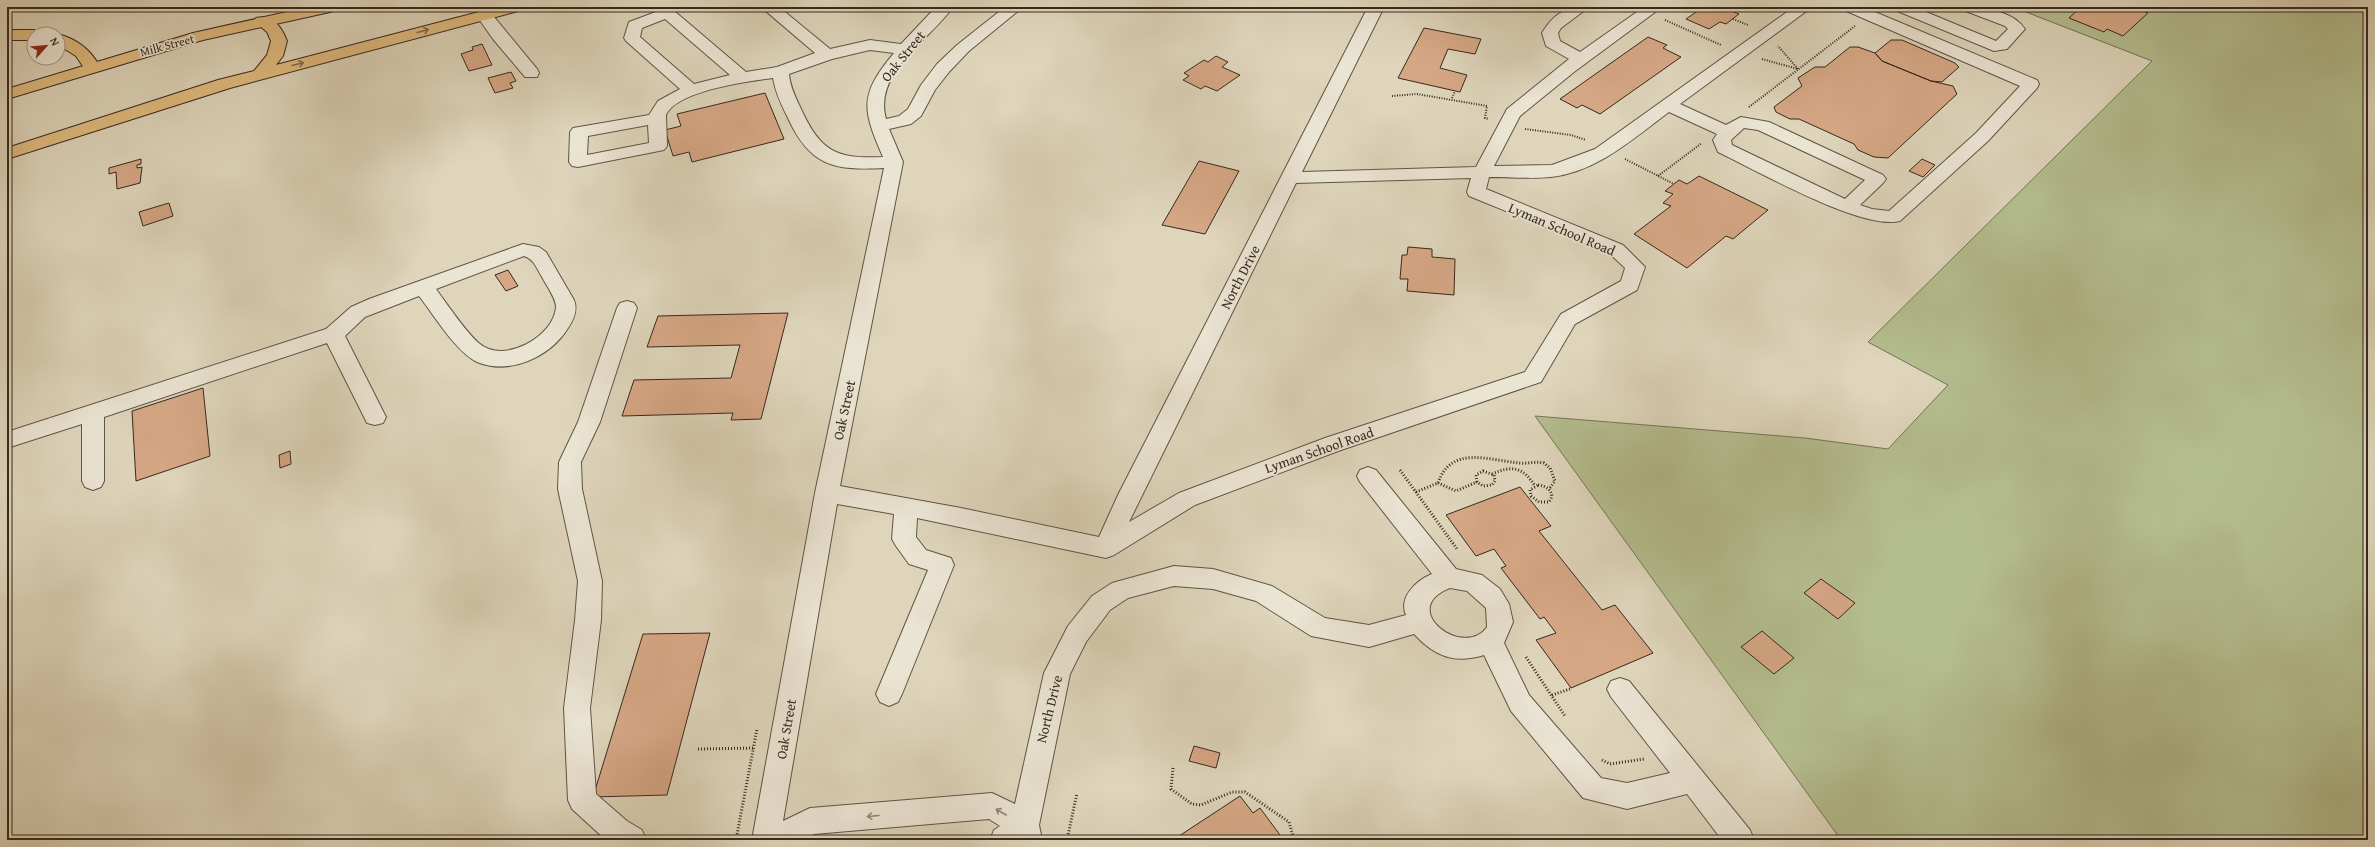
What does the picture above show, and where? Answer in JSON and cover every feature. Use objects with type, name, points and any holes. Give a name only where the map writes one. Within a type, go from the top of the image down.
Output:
[{"type":"main road","name":"Milk Street","points":[[7,94],[92,67],[199,36],[330,7]]},
{"type":"main road","points":[[7,154],[260,74],[516,7]]},
{"type":"main road","points":[[260,74],[272,60],[279,41],[274,29],[262,21]]},
{"type":"main road","points":[[7,35],[26,35]]},
{"type":"main road","points":[[66,43],[80,50],[87,57],[92,67]]},
{"type":"street","points":[[769,7],[827,55]]},
{"type":"street","name":"Oak Street","points":[[766,840],[827,493],[894,162],[880,126],[874,99],[882,80],[906,50],[945,7]]},
{"type":"street","points":[[880,126],[905,120],[915,112],[927,89],[943,68],[963,48],[1015,7]]},
{"type":"street","name":"North Drive","points":[[1106,548],[1133,488],[1376,7]]},
{"type":"street","points":[[1581,7],[1555,25],[1550,33],[1552,43],[1581,59]]},
{"type":"street","points":[[1482,172],[1513,113],[1581,59],[1654,7]]},
{"type":"street","points":[[1289,178],[1552,171],[1586,160],[1606,150],[1804,7]]},
{"type":"street","points":[[1723,131],[1722,140],[1724,148],[1847,207],[1870,215],[1893,217],[1982,137],[2031,84],[1850,7]]},
{"type":"street","points":[[1901,7],[1994,46],[2001,46],[2017,29],[2011,23],[1969,7]]},
{"type":"street","points":[[691,90],[632,38],[635,25],[667,13],[742,77]]},
{"type":"street","points":[[484,15],[499,36],[531,73]]},
{"type":"street","points":[[655,119],[579,132],[578,162],[658,146],[655,119],[666,103],[691,90],[742,77],[781,72],[827,55],[870,45],[906,50]]},
{"type":"street","points":[[781,72],[783,88],[801,131],[809,144],[821,155],[854,164],[894,162]]},
{"type":"street","points":[[1668,105],[1723,131]]},
{"type":"street","points":[[1723,131],[1741,122],[1763,126],[1877,179],[1847,207]]},
{"type":"street","name":"Lyman School Road","points":[[1106,548],[1187,499],[1201,493],[1333,444],[1533,377],[1568,319],[1630,285],[1635,267],[1616,250],[1476,192],[1482,172]]},
{"type":"street","points":[[7,440],[333,334],[341,329],[358,312],[523,250],[532,250],[541,258],[566,306],[564,319],[557,332],[543,344],[509,358],[487,358],[474,350],[424,288]]},
{"type":"street","points":[[617,836],[582,800],[577,708],[588,620],[590,581],[570,489],[570,462],[589,422],[627,308]]},
{"type":"street","points":[[333,334],[375,417]]},
{"type":"street","points":[[93,412],[93,481]]},
{"type":"street","points":[[1368,476],[1449,578]]},
{"type":"street","points":[[827,493],[1106,548]]},
{"type":"street","points":[[889,694],[942,565],[918,557],[904,539],[906,508]]},
{"type":"street","name":"North Drive","points":[[1019,835],[1057,673],[1077,634],[1101,603],[1121,590],[1174,576],[1213,579],[1263,594],[1320,628],[1369,636],[1419,622]]},
{"type":"street","points":[[1449,578],[1475,583],[1486,590],[1495,600],[1500,611],[1501,622],[1498,632],[1490,641],[1479,647],[1465,649],[1451,647],[1437,642],[1426,633],[1419,622],[1416,611],[1417,601],[1421,592],[1428,585],[1449,578]]},
{"type":"street","points":[[1490,641],[1520,703],[1593,789],[1627,796],[1692,780]]},
{"type":"street","points":[[1620,689],[1740,840]]},
{"type":"street","name":"North Drive","points":[[777,840],[810,821],[992,806],[1019,835]]},
{"type":"path","points":[[1658,176],[1723,131],[1870,15]]},
{"type":"path","points":[[1452,98],[1454,91]]},
{"type":"path","points":[[1392,96],[1417,94],[1452,98],[1487,106],[1485,118],[1527,130],[1572,134],[1674,184]]},
{"type":"path","points":[[1438,484],[1440,474],[1446,466],[1459,459],[1484,457],[1523,463],[1537,462],[1547,465],[1554,474],[1556,481],[1549,489]]},
{"type":"path","points":[[1492,474],[1507,466],[1517,468],[1526,471],[1535,486]]},
{"type":"path","points":[[1400,470],[1461,554]]},
{"type":"path","points":[[1486,471],[1492,474],[1495,481],[1492,485],[1483,486],[1477,482],[1476,477],[1478,473],[1486,471]]},
{"type":"path","points":[[1416,492],[1438,484],[1456,491],[1477,482]]},
{"type":"path","points":[[1535,486],[1542,486],[1549,489],[1552,494],[1551,500],[1546,503],[1539,502],[1533,498],[1530,493],[1535,486]]},
{"type":"path","points":[[1522,652],[1552,695],[1567,720]]},
{"type":"path","points":[[1552,695],[1570,689]]},
{"type":"path","points":[[736,840],[757,729]]},
{"type":"path","points":[[698,749],[783,747]]},
{"type":"path","points":[[1599,758],[1610,764],[1644,759]]},
{"type":"path","points":[[1173,768],[1171,789],[1192,804],[1201,805],[1232,792],[1246,792],[1288,822],[1293,836],[1291,840]]},
{"type":"path","points":[[1067,840],[1077,793]]},
{"type":"green space","points":[[2013,7],[2368,7],[2368,840],[1841,840],[1535,416],[1805,438],[1888,449],[1948,385],[1868,342],[2152,61]]},
{"type":"building","points":[[1694,7],[1741,7],[1734,12],[1739,14],[1726,24],[1720,22],[1709,29],[1686,19],[1696,12],[1690,9]]},
{"type":"building","points":[[2081,7],[2087,10],[2090,7],[2132,7],[2148,13],[2123,36],[2107,29],[2104,32],[2069,18]]},
{"type":"building","points":[[1424,28],[1481,39],[1475,54],[1448,49],[1440,68],[1467,75],[1460,92],[1398,78]]},
{"type":"building","points":[[1648,37],[1667,45],[1663,48],[1681,57],[1600,114],[1582,105],[1577,108],[1560,99]]},
{"type":"building","points":[[1891,40],[1902,40],[1955,63],[1959,67],[1942,82],[1931,81],[1882,61],[1875,53]]},
{"type":"building","points":[[482,44],[492,65],[469,71],[461,54],[473,50],[472,47]]},
{"type":"building","points":[[1850,47],[1858,47],[1875,53],[1882,61],[1931,81],[1953,86],[1957,94],[1888,158],[1874,157],[1858,150],[1854,144],[1799,119],[1790,119],[1776,112],[1774,107],[1802,86],[1798,78],[1815,67],[1825,67]]},
{"type":"building","points":[[1216,56],[1228,62],[1222,67],[1240,75],[1217,91],[1205,86],[1201,89],[1183,80],[1189,76],[1184,73],[1204,60],[1208,62]]},
{"type":"building","points":[[511,72],[516,81],[510,83],[513,88],[495,93],[488,78]]},
{"type":"building","points":[[765,93],[784,139],[692,162],[689,152],[673,156],[665,130],[681,126],[677,114]]},
{"type":"building","points":[[141,159],[141,164],[137,165],[137,168],[142,167],[140,183],[117,189],[116,172],[109,174],[109,168]]},
{"type":"building","points":[[1922,159],[1935,165],[1923,177],[1909,171]]},
{"type":"building","points":[[1199,161],[1239,171],[1205,234],[1162,225]]},
{"type":"building","points":[[1699,176],[1768,210],[1733,239],[1726,236],[1687,268],[1634,234],[1671,206],[1663,203],[1673,194],[1665,191],[1679,180],[1687,184]]},
{"type":"building","points":[[169,203],[173,216],[143,226],[139,212]]},
{"type":"building","points":[[1408,247],[1432,249],[1432,257],[1455,259],[1454,295],[1407,291],[1408,279],[1400,279],[1402,255],[1407,255]]},
{"type":"building","points":[[508,270],[518,286],[506,291],[495,275]]},
{"type":"building","points":[[788,313],[761,419],[731,420],[733,413],[622,416],[634,380],[731,378],[740,345],[647,347],[658,316]]},
{"type":"building","points":[[203,388],[210,456],[136,481],[132,411]]},
{"type":"building","points":[[290,451],[291,464],[280,468],[279,455]]},
{"type":"building","points":[[1520,487],[1551,526],[1539,531],[1602,610],[1615,605],[1653,653],[1571,688],[1536,640],[1556,633],[1544,617],[1540,619],[1501,568],[1506,566],[1494,549],[1476,556],[1446,515]]},
{"type":"building","points":[[1821,579],[1855,603],[1838,619],[1804,593]]},
{"type":"building","points":[[1762,631],[1794,658],[1774,674],[1741,647]]},
{"type":"building","points":[[710,633],[667,795],[593,797],[643,634]]},
{"type":"building","points":[[1194,746],[1220,753],[1216,768],[1189,761]]},
{"type":"building","points":[[1240,796],[1253,813],[1260,808],[1280,835],[1273,840],[1173,840]]}]
